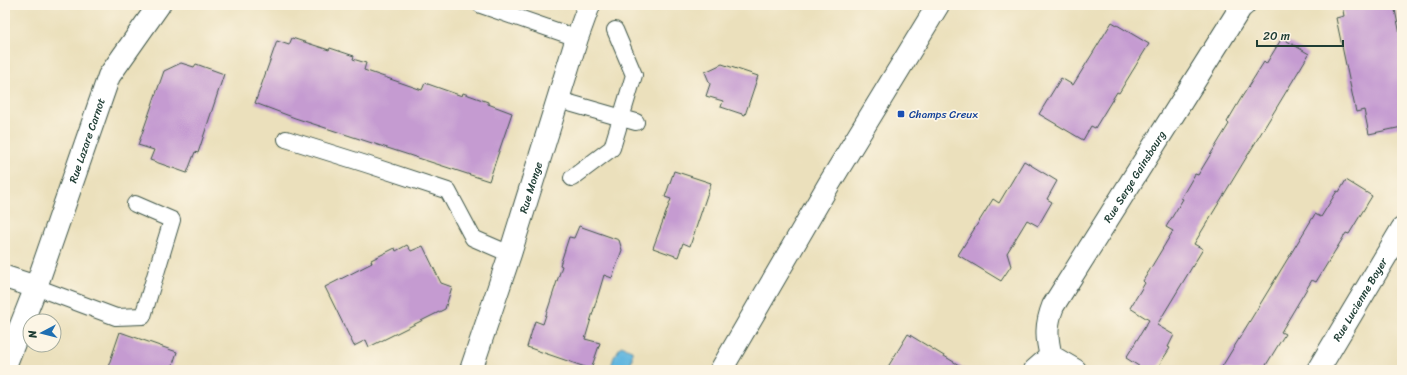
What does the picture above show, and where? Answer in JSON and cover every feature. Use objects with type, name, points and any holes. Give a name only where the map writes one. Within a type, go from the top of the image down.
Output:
[{"type":"street","name":"Rue Lazare Carnot","points":[[5,366],[36,287],[109,76],[159,5]]},
{"type":"street","name":"Rue Monge","points":[[471,370],[510,254],[577,38],[589,5]]},
{"type":"street","points":[[721,370],[829,184],[938,5]]},
{"type":"street","name":"Rue Serge Gainsbourg","points":[[1051,356],[1047,342],[1047,330],[1049,316],[1053,306],[1241,7],[1244,5]]},
{"type":"street","name":"Rue Lucienne Boyer","points":[[1318,370],[1402,229]]},
{"type":"street","points":[[5,277],[36,287]]},
{"type":"street","points":[[1035,370],[1051,356],[1075,370]]},
{"type":"lane","points":[[481,5],[577,38]]},
{"type":"lane","points":[[572,178],[612,148],[628,120],[634,76],[615,30]]},
{"type":"lane","points":[[559,100],[628,120]]},
{"type":"lane","points":[[286,139],[448,191],[473,238],[510,254]]},
{"type":"lane","points":[[36,287],[116,317],[143,316],[172,220],[135,204]]},
{"type":"water","points":[[621,346],[632,350],[629,370],[610,370],[614,357]]},
{"type":"building","points":[[1342,5],[1394,5],[1402,44],[1402,127],[1369,134],[1364,110],[1356,112],[1336,18],[1344,16]]},
{"type":"building","points":[[1112,22],[1149,44],[1119,93],[1117,92],[1095,128],[1091,126],[1083,140],[1039,114],[1061,78],[1073,85]]},
{"type":"building","points":[[292,38],[329,50],[330,48],[354,56],[353,59],[366,63],[364,70],[422,90],[425,83],[462,96],[463,93],[512,113],[489,181],[295,118],[255,103],[277,41],[289,45]]},
{"type":"building","points":[[1282,38],[1309,54],[1194,244],[1203,249],[1157,325],[1174,335],[1168,347],[1170,348],[1156,370],[1145,370],[1126,358],[1149,320],[1130,308],[1145,283],[1143,281],[1173,231],[1166,227],[1183,199],[1181,198],[1195,174],[1198,175],[1229,124],[1227,122],[1240,100],[1264,62],[1266,64]]},
{"type":"building","points":[[181,63],[194,67],[196,64],[224,74],[198,153],[195,152],[187,173],[150,160],[154,150],[138,145],[164,71]]},
{"type":"building","points":[[722,64],[758,76],[745,115],[721,107],[723,101],[706,96],[710,84],[705,72]]},
{"type":"building","points":[[1024,161],[1057,181],[1047,199],[1052,202],[1038,226],[1027,220],[1007,253],[1011,266],[1001,281],[958,255],[993,199],[999,203]]},
{"type":"building","points":[[674,171],[711,183],[690,246],[683,243],[678,257],[653,248],[671,199],[665,197]]},
{"type":"building","points":[[1346,180],[1372,196],[1349,234],[1346,233],[1316,282],[1312,280],[1281,332],[1285,334],[1263,370],[1220,370],[1315,214],[1321,217],[1337,191],[1339,192]]},
{"type":"building","points":[[579,226],[619,240],[622,250],[612,278],[604,275],[585,339],[600,343],[591,369],[527,347],[535,321],[543,324],[562,266],[560,265],[569,237],[574,238]]},
{"type":"building","points":[[407,245],[411,251],[423,246],[441,283],[452,287],[445,309],[369,347],[366,340],[354,346],[325,287],[372,263],[371,260],[395,248],[396,251]]},
{"type":"building","points":[[120,332],[177,352],[171,370],[107,370]]},
{"type":"building","points":[[908,334],[967,370],[886,370]]},
{"type":"place","name":"Champs Creux","points":[[901,114]]}]
